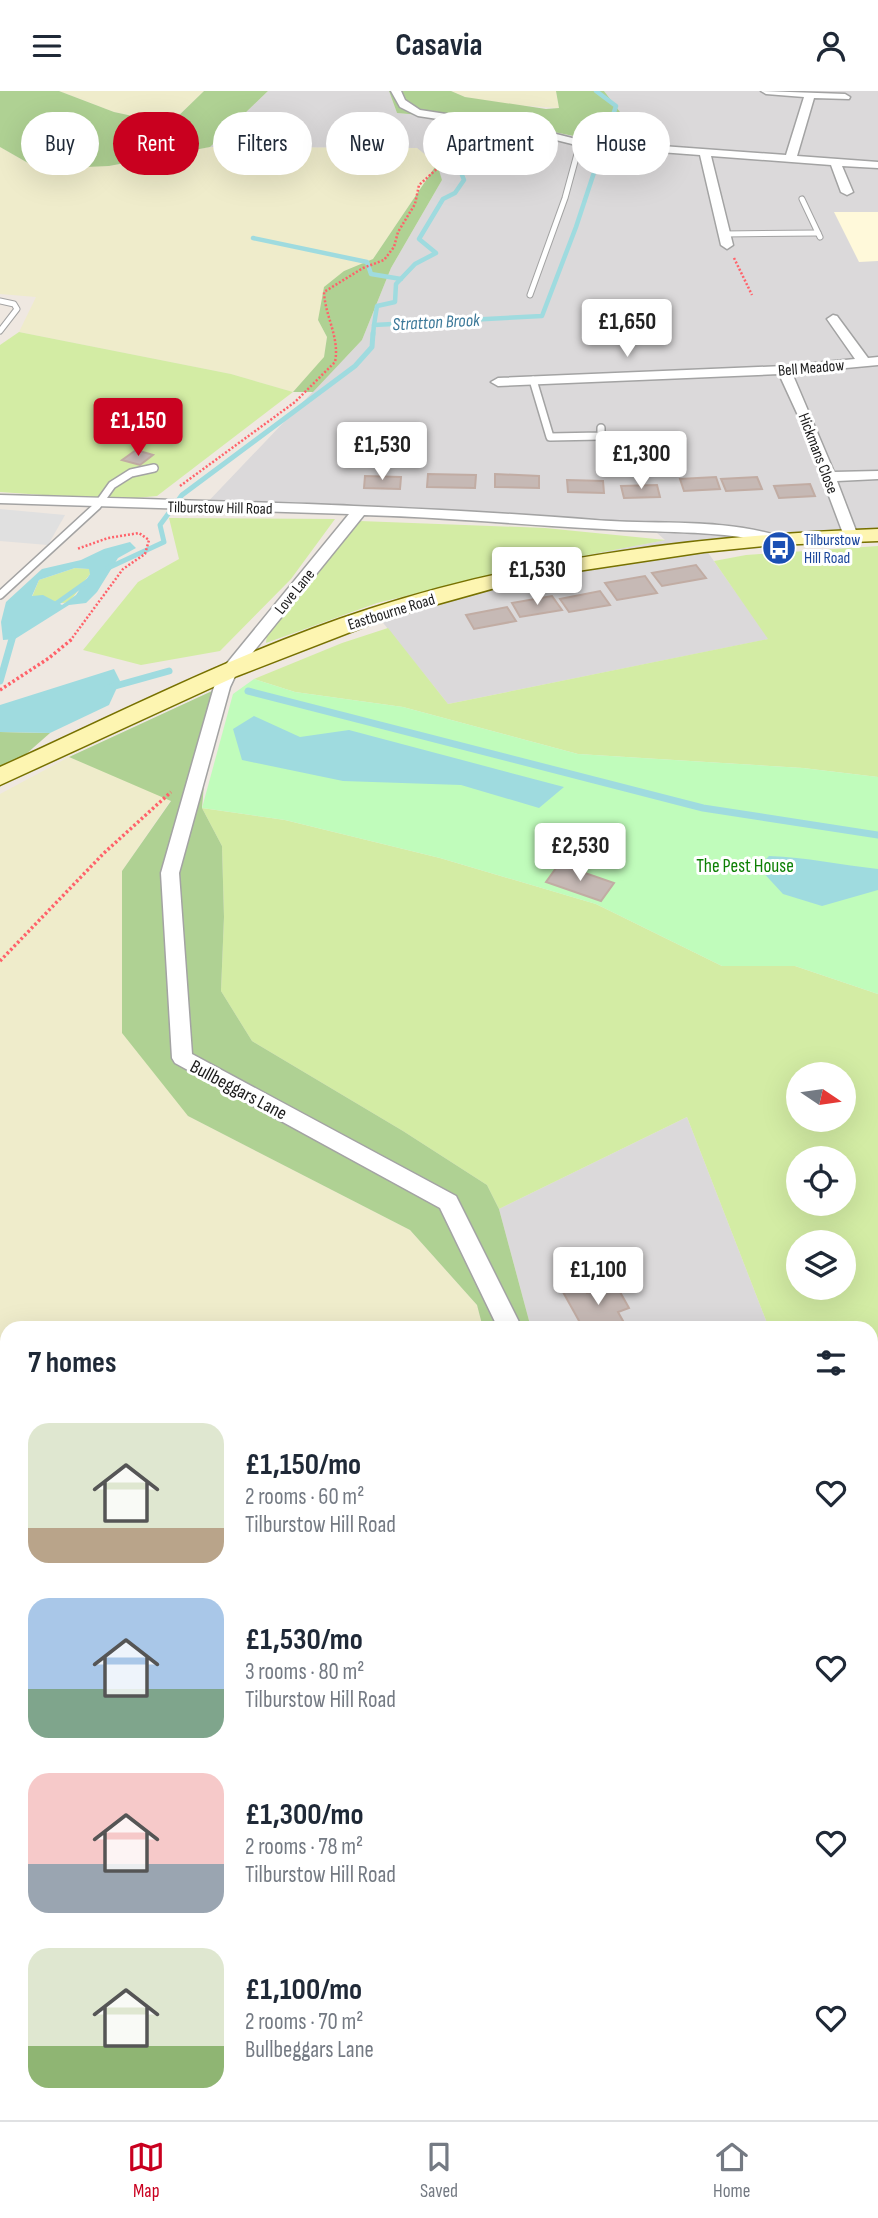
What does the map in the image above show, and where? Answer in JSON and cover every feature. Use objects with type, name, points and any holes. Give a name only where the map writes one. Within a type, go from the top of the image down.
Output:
[{"type":"main road","name":"Eastbourne Road","points":[[0,777],[229,671],[376,614],[529,572],[704,546],[774,539],[878,535]]},
{"type":"street","points":[[397,91],[398,100],[407,108],[423,114]]},
{"type":"street","points":[[766,91],[845,97]]},
{"type":"street","points":[[791,157],[810,94]]},
{"type":"street","points":[[670,150],[878,165]]},
{"type":"street","points":[[705,152],[725,239]]},
{"type":"street","points":[[835,161],[847,192]]},
{"type":"street","name":"Bell Meadow","points":[[834,319],[871,362]]},
{"type":"street","name":"Bell Meadow","points":[[533,380],[758,372],[871,362]]},
{"type":"street","name":"Hickmans Close","points":[[784,370],[809,423],[851,536]]},
{"type":"street","points":[[498,382],[533,380]]},
{"type":"street","points":[[827,477],[878,475]]},
{"type":"street","name":"Tilburstow Hill Road","points":[[0,499],[456,513],[603,525],[751,532],[774,539]]},
{"type":"street","name":"Love Lane","points":[[229,671],[359,511]]},
{"type":"street","name":"Bullbeggars Lane","points":[[229,671],[222,687],[170,873],[182,1058],[448,1202],[507,1321]]},
{"type":"lane","points":[[530,295],[572,172]]},
{"type":"lane","points":[[725,239],[819,235],[802,199]]},
{"type":"lane","points":[[0,301],[14,304],[17,309],[0,331]]},
{"type":"lane","points":[[533,380],[550,437],[601,436],[601,428]]},
{"type":"lane","points":[[0,595],[100,503],[112,485],[131,473],[154,468]]},
{"type":"lane","points":[[58,527],[75,527]]},
{"type":"path","points":[[169,506],[183,484],[295,402],[335,362],[337,342],[324,310],[324,292],[363,268],[384,260],[394,247],[398,232],[415,204],[419,185],[430,175]]},
{"type":"path","points":[[725,239],[752,295]]},
{"type":"path","points":[[0,690],[49,659],[74,637],[123,569],[145,554],[149,540],[139,533],[108,538],[75,549]]},
{"type":"path","points":[[0,961],[104,853],[180,783],[198,771]]},
{"type":"shaded area","points":[[59,91],[204,91],[182,112],[114,112]]},
{"type":"shaded area","points":[[268,91],[389,91],[397,112],[326,112],[326,148],[312,147],[312,112],[246,112]]},
{"type":"shaded area","points":[[451,91],[556,91],[559,108],[512,105],[465,97]]},
{"type":"shaded area","points":[[604,91],[878,91],[878,535],[704,547],[769,639],[448,704],[376,614],[525,567],[665,540],[657,533],[459,516],[202,508],[362,340],[391,268],[442,180],[438,175],[558,175],[558,133],[572,136],[572,175],[670,175],[670,112],[620,112]]},
{"type":"shaded area","points":[[409,114],[423,115],[423,156],[417,148],[409,148]]},
{"type":"shaded area","points":[[0,147],[21,159],[21,175],[99,175],[99,166],[113,165],[113,175],[199,175],[199,149],[210,147],[213,147],[213,175],[312,175],[312,147],[326,148],[326,175],[409,175],[409,148],[417,148],[423,153],[423,175],[430,175],[373,259],[344,271],[318,320],[327,337],[324,358],[293,392],[231,374],[19,332],[36,297],[0,294]]},
{"type":"shaded area","points":[[834,212],[878,212],[878,261],[859,262]]},
{"type":"shaded area","points":[[0,509],[65,515],[48,545],[0,541]]},
{"type":"shaded area","points":[[69,757],[171,800],[122,871],[188,1116],[410,1230],[477,1305],[481,1321],[0,1321],[0,794]]},
{"type":"shaded area","points":[[687,1117],[766,1321],[529,1321],[499,1209]]},
{"type":"green space","points":[[0,91],[59,91],[114,112],[113,165],[99,166],[99,112],[21,112],[21,159],[0,147]]},
{"type":"green space","points":[[204,91],[268,91],[246,112],[213,112],[213,144],[199,149],[199,112],[182,112]]},
{"type":"green space","points":[[389,91],[451,91],[465,97],[546,109],[559,108],[556,91],[604,91],[620,112],[572,112],[572,136],[558,133],[558,112],[423,112],[423,115],[397,112]]},
{"type":"green space","points":[[430,175],[440,175],[442,180],[391,268],[362,340],[313,392],[293,392],[324,357],[327,337],[318,320],[324,287],[344,271],[373,259]]},
{"type":"green space","points":[[19,332],[231,374],[293,392],[157,496],[115,500],[0,492],[0,345]]},
{"type":"green space","points":[[169,518],[335,519],[291,579],[220,651],[141,665],[83,650],[138,582],[179,559]]},
{"type":"green space","points":[[360,521],[545,528],[666,540],[525,567],[377,603],[266,643],[267,633]]},
{"type":"green space","points":[[878,546],[878,777],[803,768],[578,754],[403,707],[295,692],[254,679],[342,643],[388,628],[448,704],[768,639],[714,561],[746,555]]},
{"type":"green space","points":[[75,568],[90,569],[90,574],[68,602],[56,603],[32,597],[39,580]]},
{"type":"green space","name":"The Pest House","points":[[254,679],[295,692],[403,707],[578,754],[803,768],[878,777],[878,994],[795,966],[722,966],[596,904],[440,858],[285,820],[202,808],[233,694]]},
{"type":"green space","points":[[212,691],[202,808],[222,846],[224,917],[221,991],[252,1041],[403,1131],[487,1185],[499,1209],[529,1321],[481,1321],[477,1305],[410,1230],[188,1116],[122,1033],[122,871],[171,801],[69,757]]},
{"type":"green space","points":[[0,732],[50,733],[0,777]]},
{"type":"green space","points":[[202,808],[285,820],[440,858],[596,904],[722,966],[795,966],[878,994],[878,1321],[766,1321],[687,1117],[499,1209],[487,1185],[403,1131],[252,1041],[221,991],[224,917],[222,846]]},
{"type":"water","points":[[130,542],[136,548],[118,558],[97,592],[86,603],[69,605],[15,639],[3,640],[1,622],[6,602],[42,569],[81,560],[104,549]],"holes":[[[75,568],[89,569],[90,574],[76,595],[62,605],[43,595],[32,596],[39,580]]]},
{"type":"water","points":[[114,669],[120,681],[109,705],[50,733],[0,732],[0,705]]},
{"type":"water","points":[[254,716],[300,737],[349,730],[564,787],[539,808],[461,785],[343,781],[242,760],[233,729]]},
{"type":"water","points":[[769,856],[878,869],[878,890],[822,906],[783,894],[758,867]]},
{"type":"building","points":[[136,450],[153,455],[140,465],[122,460]]},
{"type":"building","points":[[428,474],[476,475],[475,488],[427,487]]},
{"type":"building","points":[[495,474],[539,476],[539,488],[495,487]]},
{"type":"building","points":[[365,476],[401,477],[400,489],[364,488]]},
{"type":"building","points":[[716,477],[720,489],[684,491],[680,479]]},
{"type":"building","points":[[757,477],[762,489],[726,491],[721,479]]},
{"type":"building","points":[[567,480],[603,481],[604,493],[568,492]]},
{"type":"building","points":[[810,484],[815,496],[779,498],[774,486]]},
{"type":"building","points":[[657,485],[660,497],[624,498],[621,486]]},
{"type":"building","points":[[696,565],[706,578],[662,586],[652,573]]},
{"type":"building","points":[[645,576],[657,593],[617,600],[605,583]]},
{"type":"building","points":[[600,591],[610,605],[569,612],[560,599]]},
{"type":"building","points":[[552,596],[562,610],[520,617],[512,603]]},
{"type":"building","points":[[507,607],[516,621],[474,629],[466,615]]},
{"type":"building","points":[[559,864],[614,883],[601,901],[546,882]]},
{"type":"building","points":[[615,1283],[629,1308],[618,1312],[623,1321],[579,1321],[563,1292],[583,1285],[587,1293]]},
{"type":"waterway","name":"Stratton Brook","points":[[374,325],[542,316],[576,227],[616,106],[596,91]]},
{"type":"waterway","points":[[401,279],[415,264],[436,253],[419,239],[443,199],[455,193],[464,180],[462,175]]},
{"type":"waterway","points":[[253,238],[367,262],[371,274],[401,279]]},
{"type":"waterway","points":[[374,325],[377,306],[395,302],[396,284],[401,279]]},
{"type":"waterway","name":"Stratton Brook","points":[[373,335],[374,325]]},
{"type":"waterway","name":"Stratton Brook","points":[[108,568],[164,542],[160,525],[182,495],[355,366],[372,347],[373,333]]},
{"type":"waterway","name":"Stratton Brook","points":[[50,608],[88,581]]},
{"type":"waterway","name":"Stratton Brook","points":[[12,641],[14,633]]},
{"type":"waterway","name":"Stratton Brook","points":[[0,681],[12,639]]},
{"type":"waterway","points":[[108,688],[169,671]]},
{"type":"waterway","points":[[248,691],[703,808],[878,835]]},
{"type":"place","name":"Tilburstow Hill Road","points":[[779,548]]}]
